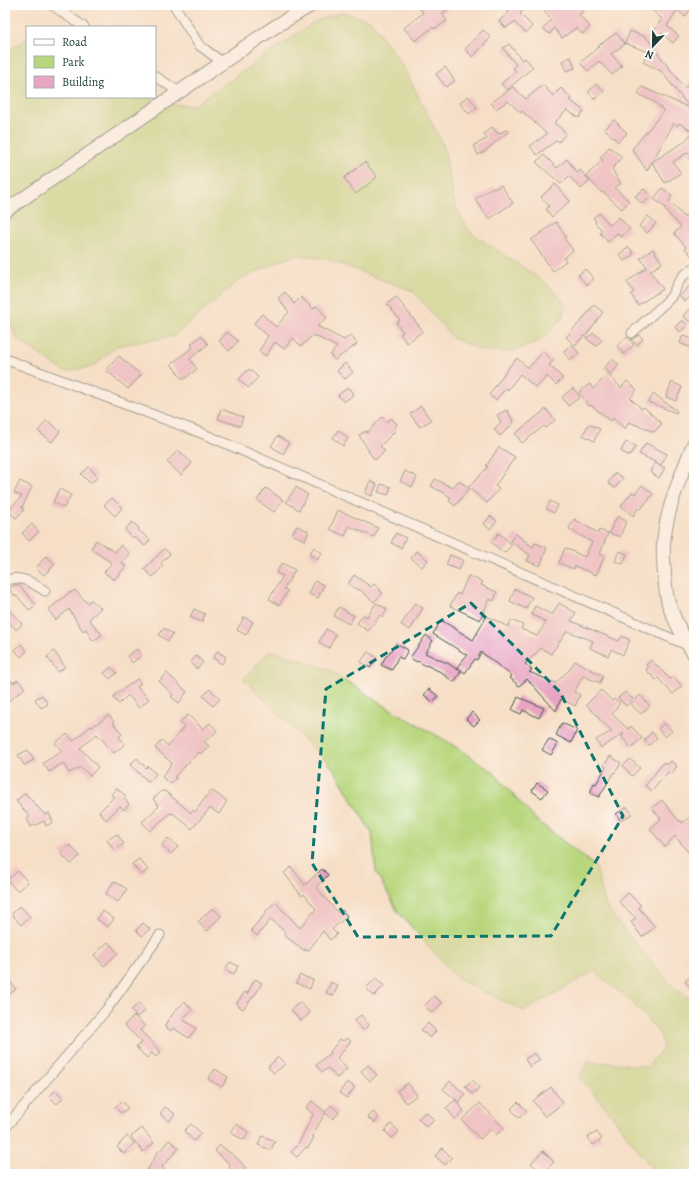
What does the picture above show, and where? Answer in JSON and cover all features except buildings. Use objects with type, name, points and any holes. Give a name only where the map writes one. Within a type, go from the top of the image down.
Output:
[{"type":"main road","points":[[5,211],[222,62],[310,5]]},
{"type":"main road","points":[[691,650],[669,603],[664,567],[663,540],[668,515],[694,443]]},
{"type":"street","points":[[52,5],[83,26]]},
{"type":"street","points":[[174,5],[199,45],[222,62]]},
{"type":"street","points":[[156,77],[179,92]]},
{"type":"street","points":[[632,333],[664,304],[681,279],[694,268]]},
{"type":"street","points":[[5,359],[204,434],[691,650]]},
{"type":"street","points":[[5,581],[9,579],[20,579],[30,581],[45,591]]},
{"type":"street","points":[[5,1128],[107,1009],[160,935]]},
{"type":"highlighted area","points":[[471,603],[560,692],[623,816],[551,936],[358,937],[312,863],[326,689]]},
{"type":"green space","points":[[343,12],[371,21],[404,68],[444,147],[455,206],[470,232],[546,283],[566,304],[562,319],[541,340],[513,352],[483,351],[453,338],[413,291],[326,259],[296,254],[240,279],[174,336],[116,346],[94,366],[65,372],[16,338],[5,305],[5,53],[26,40],[26,98],[149,98],[165,104],[194,105],[316,21]]},
{"type":"green space","points":[[270,650],[329,670],[390,709],[445,740],[492,771],[536,820],[596,867],[606,907],[673,987],[694,1001],[694,1174],[656,1174],[608,1110],[580,1077],[588,1062],[615,1063],[647,1067],[663,1048],[660,1034],[633,1003],[594,971],[524,1011],[458,979],[398,912],[376,872],[372,833],[333,768],[244,679]]}]
